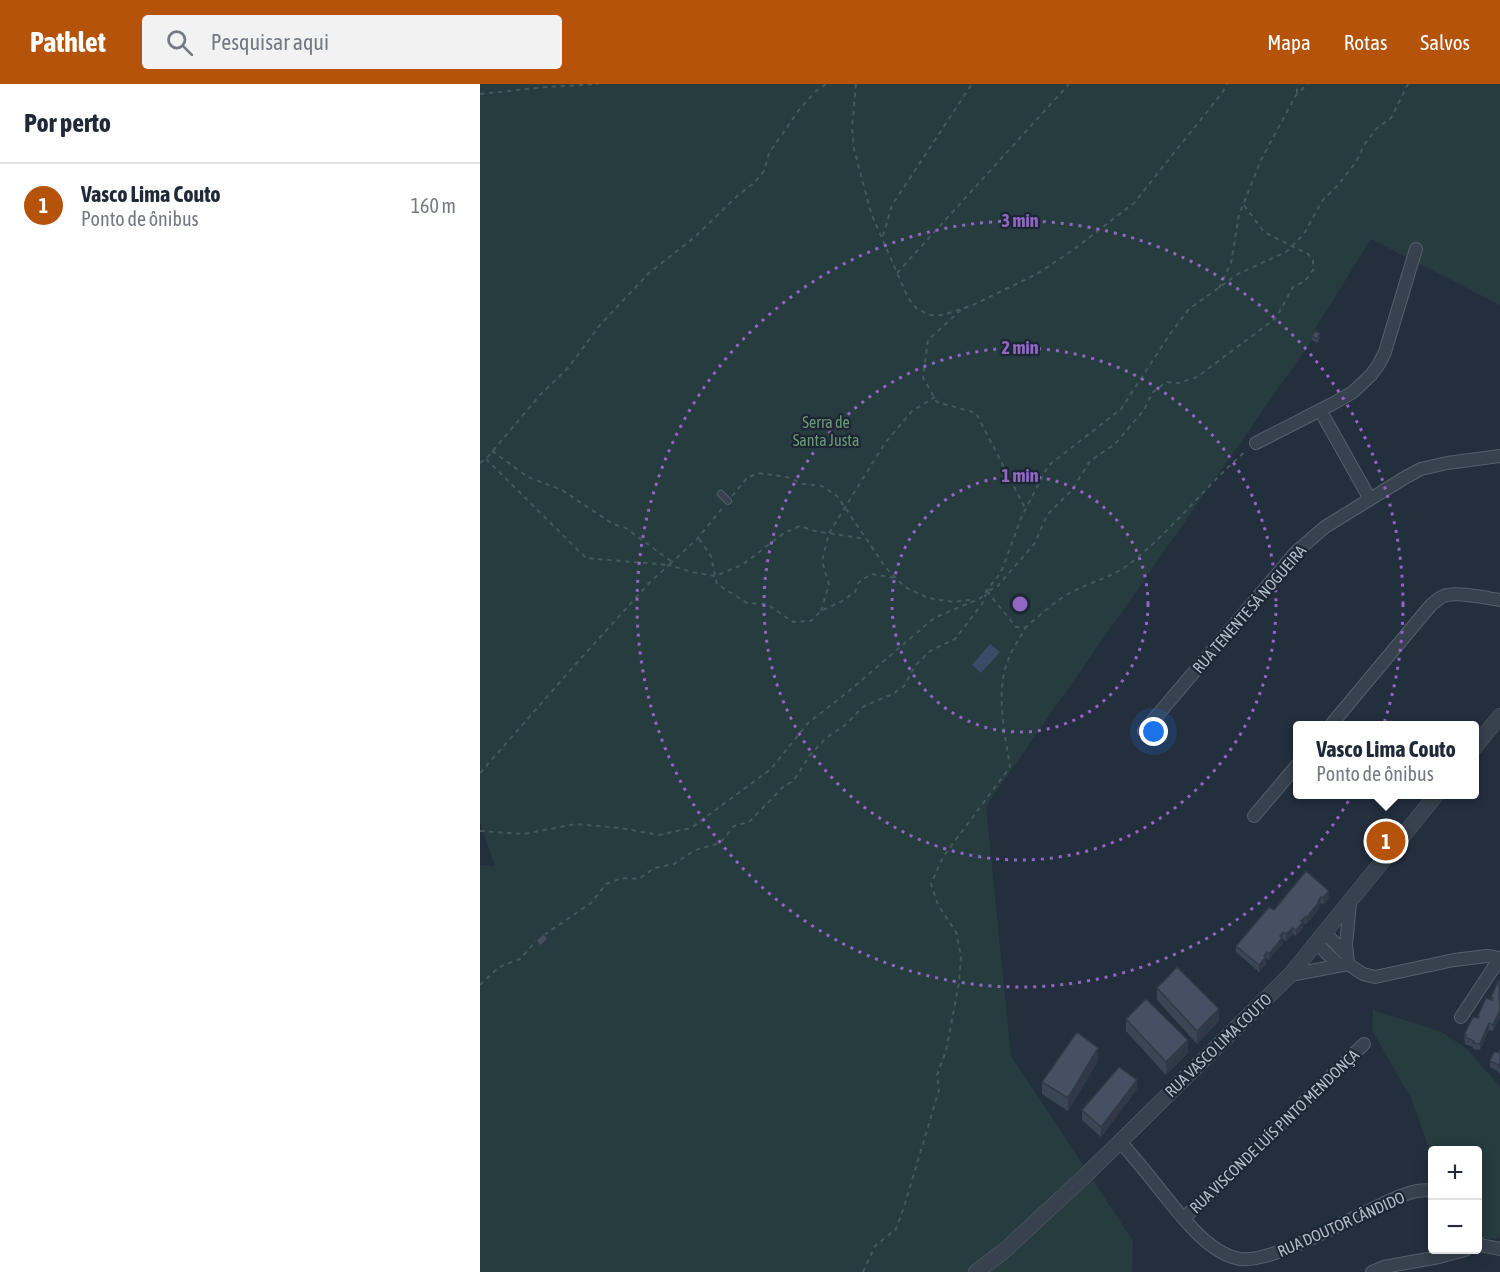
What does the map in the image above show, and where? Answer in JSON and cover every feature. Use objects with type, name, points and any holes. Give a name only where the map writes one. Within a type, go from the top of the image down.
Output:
[{"type":"street","points":[[1256,442],[1353,392],[1371,375],[1385,352],[1416,249]]},
{"type":"street","points":[[1320,410],[1370,499]]},
{"type":"street","name":"RUA TENENTE SÁ NOGUEIRA","points":[[1144,730],[1296,552],[1325,527],[1420,469],[1500,456]]},
{"type":"street","points":[[1334,721],[1439,598],[1457,594],[1500,600]]},
{"type":"street","points":[[1479,742],[1500,716]]},
{"type":"street","points":[[1254,816],[1293,770]]},
{"type":"street","name":"RUA VASCO LIMA COUTO","points":[[976,1272],[1004,1251],[1073,1187],[1290,975],[1434,799]]},
{"type":"street","points":[[1345,961],[1350,902]]},
{"type":"street","points":[[1320,938],[1363,974],[1376,977],[1454,960],[1487,956],[1500,958],[1461,1017]]},
{"type":"street","points":[[1290,975],[1345,961]]},
{"type":"street","name":"RUA VISCONDE LUÍS PINTO MENDONÇA","points":[[1184,1218],[1364,1044]]},
{"type":"street","name":"RUA DOUTOR CÂNDIDO","points":[[1120,1141],[1191,1227],[1210,1245],[1239,1259],[1272,1254],[1377,1207],[1417,1191],[1428,1191]]},
{"type":"street","points":[[1482,1245],[1500,1249]]},
{"type":"street","points":[[1372,1272],[1384,1267],[1450,1254]]},
{"type":"lane","points":[[720,494],[728,501]]},
{"type":"path","points":[[480,94],[598,84]]},
{"type":"path","points":[[480,463],[486,459],[540,395],[568,368],[600,325],[649,273],[696,236],[736,197],[755,183],[764,171],[770,153],[799,110],[826,84]]},
{"type":"path","points":[[856,84],[852,128],[854,148],[871,213],[908,298],[917,309],[930,315],[943,315],[973,305],[1037,274],[1073,250],[1134,203],[1227,84]]},
{"type":"path","points":[[882,238],[892,205],[972,84]]},
{"type":"path","points":[[897,273],[1069,84]]},
{"type":"path","points":[[1296,95],[1297,84]]},
{"type":"path","points":[[1219,288],[1231,263],[1239,215],[1261,160],[1296,95],[1308,84]]},
{"type":"path","points":[[480,831],[522,834],[576,824],[620,828],[659,835],[691,828],[771,769],[808,723],[934,618],[981,598],[1001,572],[1025,510],[1047,466],[1121,409],[1189,309],[1238,274],[1286,252],[1304,234],[1322,201],[1356,162],[1364,145],[1376,129],[1391,118],[1407,84]]},
{"type":"path","points":[[987,591],[996,588],[1035,543],[1047,515],[1072,489],[1090,460],[1115,444],[1144,410],[1152,393],[1166,382],[1179,383],[1197,377],[1276,318],[1293,287],[1305,280],[1313,270],[1313,260],[1308,254],[1264,232],[1243,204]]},
{"type":"path","points":[[963,308],[928,340],[922,378],[938,402],[976,413],[1025,510]]},
{"type":"path","points":[[820,612],[830,584],[822,561],[829,533],[885,443],[912,411],[935,397]]},
{"type":"path","points":[[863,1272],[875,1246],[896,1229],[939,1090],[937,1075],[946,1051],[962,956],[956,932],[938,904],[930,884],[943,857],[1010,767],[1002,706],[1003,678],[1008,660],[1026,627],[1044,611],[1069,593],[1125,567],[1151,547],[1229,466],[1256,442]]},
{"type":"path","points":[[492,451],[528,477],[562,490],[613,524],[626,528],[672,562]]},
{"type":"path","points":[[486,459],[586,558],[669,565],[715,576],[742,565],[784,533],[800,526],[815,531],[866,539]]},
{"type":"path","points":[[480,773],[650,582],[698,538],[747,478],[758,473],[787,477],[803,484],[822,486],[837,496],[886,568],[905,586],[928,598],[954,602],[981,598]]},
{"type":"path","points":[[698,538],[711,556],[717,584],[747,603],[767,604],[793,622],[811,621],[820,612],[855,592],[859,582],[871,574],[896,578]]},
{"type":"path","points":[[987,591],[1016,627],[1026,627]]},
{"type":"path","points":[[480,985],[499,967],[520,959],[535,942],[591,903],[606,884],[622,878],[639,879],[654,868],[674,864],[696,850],[720,843],[735,826],[749,822],[783,787],[794,780],[810,755],[826,738],[845,725],[864,706],[893,694],[904,686],[915,666],[930,651],[955,639],[982,604],[987,591]]},
{"type":"green space","name":"Serra de Santa Justa","points":[[480,84],[1500,84],[1500,305],[1371,239],[1315,329],[1312,340],[986,806],[1011,1056],[1133,1241],[1132,1272],[480,1272],[480,865],[495,866],[480,822]]},
{"type":"green space","points":[[1373,1010],[1442,1032],[1467,1049],[1500,1087],[1499,1238],[1486,1239],[1482,1236],[1482,1146],[1428,1146],[1411,1098],[1372,1030]]},
{"type":"water","points":[[990,644],[1000,652],[981,673],[972,665]]},
{"type":"building","points":[[1315,331],[1320,333],[1317,339],[1312,336]]},
{"type":"building","points":[[1306,871],[1329,891],[1323,898],[1321,897],[1296,930],[1293,928],[1286,934],[1283,932],[1280,936],[1282,938],[1269,954],[1267,952],[1259,965],[1236,946],[1269,907],[1274,910]]},
{"type":"building","points":[[544,934],[548,939],[540,946],[536,940]]},
{"type":"building","points":[[1177,967],[1219,1009],[1197,1031],[1157,988]]},
{"type":"building","points":[[1499,980],[1500,1010],[1493,1025],[1489,1023],[1480,1044],[1473,1043],[1474,1041],[1464,1035],[1473,1017],[1479,1017],[1486,998],[1492,1000],[1491,997]]},
{"type":"building","points":[[1146,999],[1188,1040],[1166,1062],[1126,1019]]},
{"type":"building","points":[[1077,1032],[1098,1048],[1068,1098],[1042,1082]]},
{"type":"building","points":[[1494,1052],[1500,1053],[1499,1067],[1490,1061]]},
{"type":"building","points":[[1119,1067],[1137,1080],[1101,1127],[1082,1110]]},
{"type":"place","name":"Vasco Lima Couto","points":[[1386,841]]}]
